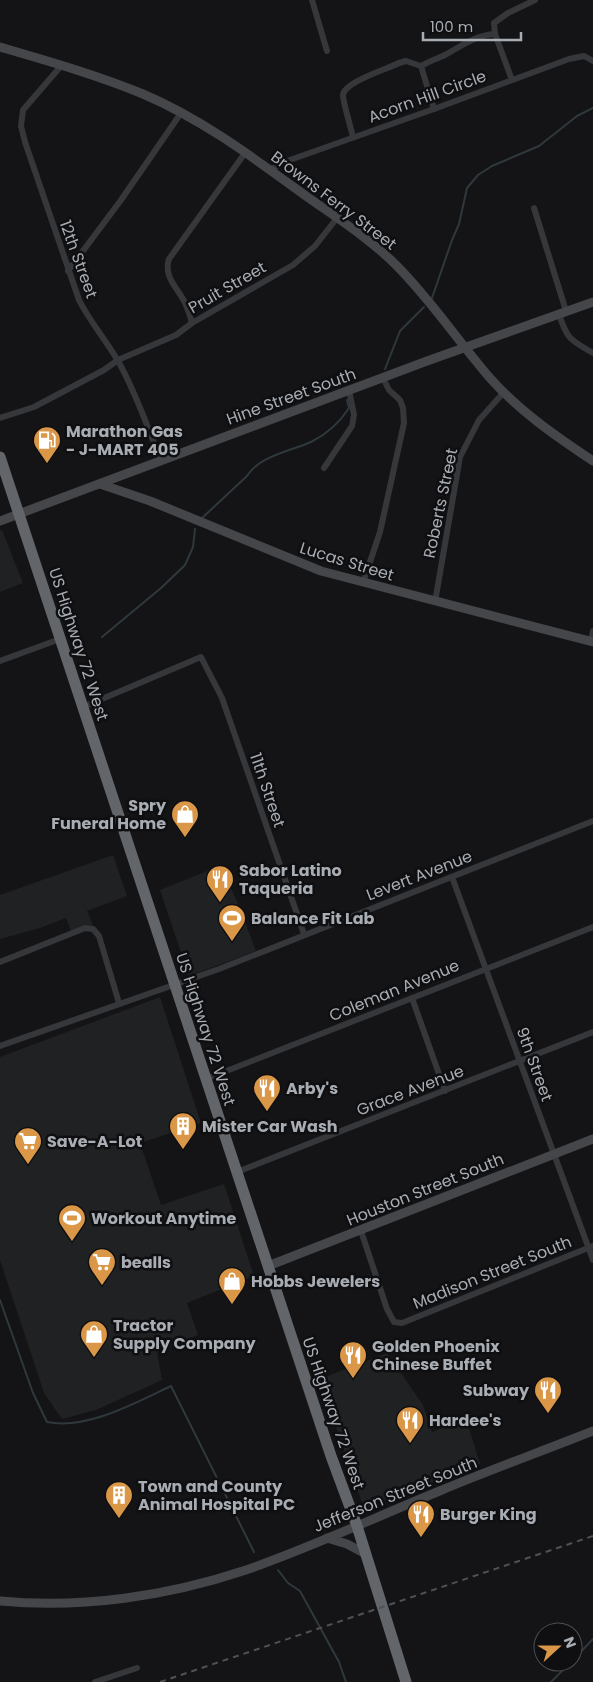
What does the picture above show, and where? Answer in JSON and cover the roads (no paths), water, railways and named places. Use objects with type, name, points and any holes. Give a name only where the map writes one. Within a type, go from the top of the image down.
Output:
[{"type":"highway","name":"US Highway 72 West","points":[[0,457],[331,1456],[357,1526],[406,1682]]},
{"type":"street","points":[[312,0],[327,51]]},
{"type":"street","points":[[512,80],[495,34],[494,23],[500,17],[535,0]]},
{"type":"street","points":[[353,137],[343,95],[346,88],[399,63],[406,61],[421,66],[484,34],[495,34]]},
{"type":"street","name":"Browns Ferry Street","points":[[0,47],[100,78],[144,95],[181,113],[245,153],[372,243],[396,265],[504,392],[544,427],[593,461]]},
{"type":"street","name":"Acorn Hill Circle","points":[[269,170],[286,161],[569,59],[584,56],[593,61]]},
{"type":"street","name":"12th Street","points":[[61,66],[23,110],[21,126],[78,300],[86,315],[118,360],[131,385],[162,460]]},
{"type":"street","points":[[421,66],[434,109]]},
{"type":"street","points":[[68,271],[121,200],[181,113]]},
{"type":"street","points":[[192,323],[185,302],[168,275],[166,266],[169,259],[245,153]]},
{"type":"street","points":[[534,208],[568,337],[574,343],[593,352]]},
{"type":"street","name":"Pruit Street","points":[[0,418],[34,407],[104,370],[118,360],[176,335],[192,323],[293,265],[315,246],[337,218]]},
{"type":"street","name":"Hine Street South","points":[[0,521],[349,390],[593,302]]},
{"type":"street","points":[[363,583],[380,532],[404,423],[404,408],[400,400],[389,390],[383,378]]},
{"type":"street","points":[[324,468],[352,426],[354,415],[349,390]]},
{"type":"street","name":"Roberts Street","points":[[435,602],[460,457],[479,420],[504,392]]},
{"type":"street","name":"Lucas Street","points":[[100,484],[150,501],[304,565],[363,583],[592,642]]},
{"type":"street","points":[[592,642],[593,631]]},
{"type":"street","points":[[0,661],[60,639]]},
{"type":"street","name":"11th Street","points":[[83,707],[201,658],[222,698],[304,934]]},
{"type":"street","name":"Levert Avenue","points":[[0,1046],[219,969],[593,821]]},
{"type":"street","name":"9th Street","points":[[452,876],[519,1061],[591,1247],[593,1260]]},
{"type":"street","name":"Coleman Avenue","points":[[206,1079],[593,927]]},
{"type":"street","points":[[0,962],[83,929],[93,929],[99,936],[119,1003]]},
{"type":"street","points":[[412,998],[446,1091]]},
{"type":"street","name":"Grace Avenue","points":[[237,1172],[593,1032]]},
{"type":"street","name":"Houston Street South","points":[[268,1266],[593,1139]]},
{"type":"street","name":"Madison Street South","points":[[361,1231],[387,1309],[394,1322],[402,1323],[591,1247]]},
{"type":"street","name":"Jefferson Street South","points":[[0,1602],[48,1604],[111,1599],[148,1594],[244,1570],[593,1431]]},
{"type":"street","points":[[327,1538],[347,1544],[366,1554]]},
{"type":"street","points":[[95,1682],[137,1668]]},
{"type":"waterway","points":[[432,298],[459,224],[467,188],[478,175],[492,166],[539,146],[577,116],[593,108]]},
{"type":"waterway","points":[[385,369],[400,331],[424,307]]},
{"type":"waterway","points":[[202,518],[259,464],[276,455],[311,442],[328,431],[342,418],[349,408],[347,400]]},
{"type":"waterway","points":[[102,637],[161,588],[185,565],[193,547],[195,529]]},
{"type":"waterway","points":[[0,1300],[33,1393],[47,1422],[78,1422],[94,1419],[126,1407],[171,1386],[254,1552]]},
{"type":"waterway","points":[[278,1570],[288,1583],[300,1591],[339,1662],[346,1682]]},
{"type":"waterway","points":[[583,1650],[593,1639]]},
{"type":"waterway","points":[[551,1682],[561,1672]]},
{"type":"railway","points":[[160,1682],[593,1536]]},
{"type":"place","name":"Marathon Gas - J-MART 405","points":[[47,464]]},
{"type":"place","name":"Spry Funeral Home","points":[[185,838]]},
{"type":"place","name":"Sabor Latino Taqueria","points":[[220,903]]},
{"type":"place","name":"Balance Fit Lab","points":[[232,942]]},
{"type":"place","name":"Arby's","points":[[267,1112]]},
{"type":"place","name":"Mister Car Wash","points":[[183,1150]]},
{"type":"place","name":"Save-A-Lot","points":[[28,1165]]},
{"type":"place","name":"Workout Anytime","points":[[72,1242]]},
{"type":"place","name":"bealls","points":[[102,1286]]},
{"type":"place","name":"Hobbs Jewelers","points":[[232,1305]]},
{"type":"place","name":"Tractor Supply Company","points":[[94,1358]]},
{"type":"place","name":"Golden Phoenix Chinese Buffet","points":[[353,1379]]},
{"type":"place","name":"Subway","points":[[548,1414]]},
{"type":"place","name":"Hardee's","points":[[410,1444]]},
{"type":"place","name":"Town and County Animal Hospital PC","points":[[119,1519]]},
{"type":"place","name":"Burger King","points":[[421,1538]]}]
